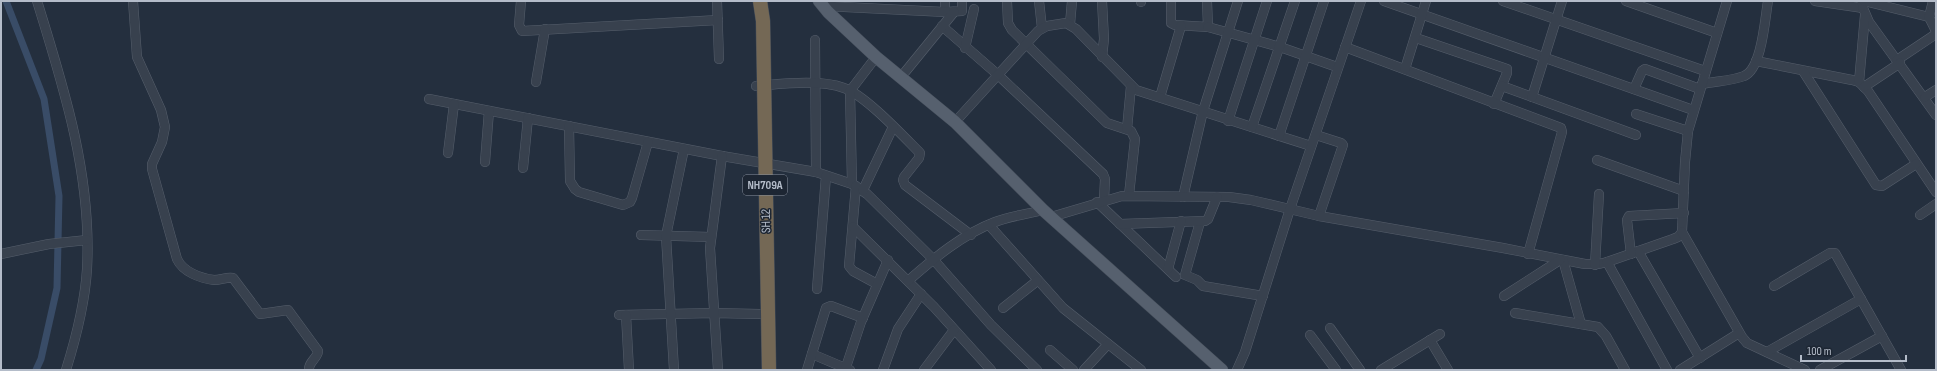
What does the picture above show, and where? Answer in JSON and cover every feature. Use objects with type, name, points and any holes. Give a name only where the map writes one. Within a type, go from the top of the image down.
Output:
[{"type":"highway","name":"SH 12","points":[[755,1],[760,86]]},
{"type":"highway","name":"SH 12","points":[[760,1],[762,21],[760,86],[761,370]]},
{"type":"highway","name":"SH 12","points":[[761,163],[768,370]]},
{"type":"main road","points":[[822,4],[876,56],[955,122],[1047,213],[1222,370]]},
{"type":"street","points":[[37,1],[62,84],[79,152],[87,211],[84,240],[87,270],[74,343],[66,370]]},
{"type":"street","points":[[133,1],[136,57],[164,118],[164,134],[152,164],[152,169],[180,266],[189,272],[214,280],[228,277],[233,278],[260,314],[288,310],[318,351],[318,354],[309,365],[309,370]]},
{"type":"street","points":[[521,1],[519,25],[522,31],[718,20]]},
{"type":"street","points":[[718,1],[719,59]]},
{"type":"street","points":[[945,1],[954,12]]},
{"type":"street","points":[[901,77],[962,1]]},
{"type":"street","points":[[1008,1],[1008,23],[1026,44],[1107,123],[1131,131],[1135,140],[1129,195]]},
{"type":"street","points":[[1040,1],[1042,28]]},
{"type":"street","points":[[1070,24],[1072,1]]},
{"type":"street","points":[[1102,1],[1104,39],[1102,57]]},
{"type":"street","points":[[1171,1],[1171,23],[1181,26],[1208,27],[1280,47],[1337,67]]},
{"type":"street","points":[[1207,1],[1208,27]]},
{"type":"street","points":[[1183,197],[1203,111],[1238,1]]},
{"type":"street","points":[[1228,120],[1267,1]]},
{"type":"street","points":[[1252,127],[1295,1]]},
{"type":"street","points":[[1280,136],[1324,1]]},
{"type":"street","points":[[1237,370],[1245,352],[1290,209],[1360,1]]},
{"type":"street","points":[[1384,1],[1693,110]]},
{"type":"street","points":[[1405,70],[1416,38],[1426,1]]},
{"type":"street","points":[[1503,1],[1705,71]]},
{"type":"street","points":[[1532,97],[1562,1]]},
{"type":"street","points":[[1626,1],[1717,34]]},
{"type":"street","points":[[908,280],[933,259],[971,235],[1004,219],[1047,213],[1113,197],[1129,195],[1217,197],[1251,200],[1320,216],[1561,260],[1595,265],[1607,262],[1678,237],[1682,232],[1688,131],[1693,110],[1727,1]]},
{"type":"street","points":[[1634,89],[1645,69],[1701,86],[1744,76],[1753,69],[1756,61],[1768,1]]},
{"type":"street","points":[[1816,1],[1864,6],[1929,17]]},
{"type":"street","points":[[1933,1],[1929,17],[1936,31]]},
{"type":"street","points":[[822,4],[898,5],[954,12],[976,5]]},
{"type":"street","points":[[965,48],[976,5]]},
{"type":"street","points":[[1864,6],[1899,62],[1936,115]]},
{"type":"street","points":[[1864,6],[1862,85],[1936,192]]},
{"type":"street","points":[[955,122],[997,74],[1042,28],[1060,23],[1070,24],[1131,86],[1141,92],[1311,146]]},
{"type":"street","points":[[942,26],[965,48],[997,74],[1102,174],[1105,179],[1101,201],[1120,224],[1176,277]]},
{"type":"street","points":[[1160,97],[1181,26]]},
{"type":"street","points":[[536,82],[545,29]]},
{"type":"street","points":[[1756,61],[1862,85],[1899,62],[1936,34]]},
{"type":"street","points":[[1416,38],[1505,68],[1508,71],[1494,104]]},
{"type":"street","points":[[815,40],[817,84],[816,172]]},
{"type":"street","points":[[1345,47],[1494,104],[1557,125],[1561,128],[1562,132],[1528,254]]},
{"type":"street","points":[[876,56],[850,91],[857,187],[849,266],[853,271],[878,284]]},
{"type":"street","points":[[1803,71],[1876,185],[1882,186],[1916,164]]},
{"type":"street","points":[[760,86],[817,84],[844,88],[865,100],[920,153],[919,158],[904,177],[903,182],[971,235]]},
{"type":"street","points":[[1127,129],[1131,86]]},
{"type":"street","points":[[1502,86],[1636,135]]},
{"type":"street","points":[[1925,98],[1936,90]]},
{"type":"street","points":[[429,99],[684,149],[816,172],[857,187],[933,259],[990,325],[1037,370]]},
{"type":"street","points":[[448,153],[454,104]]},
{"type":"street","points":[[485,162],[489,111]]},
{"type":"street","points":[[1636,114],[1688,131]]},
{"type":"street","points":[[523,168],[528,118]]},
{"type":"street","points":[[568,126],[570,181],[572,185],[579,192],[623,205],[630,202],[632,198],[648,142]]},
{"type":"street","points":[[857,187],[893,127]]},
{"type":"street","points":[[1316,135],[1343,145],[1320,216]]},
{"type":"street","points":[[674,370],[666,236],[684,149]]},
{"type":"street","points":[[718,370],[710,261],[711,237],[722,156]]},
{"type":"street","points":[[1597,160],[1684,191]]},
{"type":"street","points":[[817,289],[826,176]]},
{"type":"street","points":[[1595,265],[1599,194]]},
{"type":"street","points":[[1120,224],[1200,222],[1208,219],[1217,197]]},
{"type":"street","points":[[1920,215],[1936,204]]},
{"type":"street","points":[[1684,213],[1629,216],[1627,220],[1635,252],[1700,358]]},
{"type":"street","points":[[1168,269],[1181,222]]},
{"type":"street","points":[[1200,222],[1185,275],[1197,280],[1203,286],[1263,296]]},
{"type":"street","points":[[989,225],[1037,281],[1063,308],[1141,370]]},
{"type":"street","points":[[853,227],[908,280],[954,330],[985,368]]},
{"type":"street","points":[[1682,232],[1739,334],[1747,343],[1805,370]]},
{"type":"street","points":[[641,235],[711,237]]},
{"type":"street","points":[[1,254],[49,244],[84,240]]},
{"type":"street","points":[[1774,286],[1833,252],[1837,255],[1899,369]]},
{"type":"street","points":[[812,354],[847,369],[862,318],[888,260]]},
{"type":"street","points":[[1504,296],[1561,260]]},
{"type":"street","points":[[1561,260],[1581,324]]},
{"type":"street","points":[[1607,262],[1667,370]]},
{"type":"street","points":[[1003,308],[1037,281]]},
{"type":"street","points":[[883,370],[896,334],[920,294]]},
{"type":"street","points":[[1766,352],[1861,299]]},
{"type":"street","points":[[807,370],[824,310],[828,306],[862,318]]},
{"type":"street","points":[[629,370],[622,315],[714,313],[760,314]]},
{"type":"street","points":[[1515,313],[1581,324],[1600,329],[1625,370]]},
{"type":"street","points":[[1330,328],[1360,370]]},
{"type":"street","points":[[924,370],[954,330]]},
{"type":"street","points":[[1381,370],[1397,366],[1440,334]]},
{"type":"street","points":[[1680,370],[1739,334]]},
{"type":"street","points":[[1310,336],[1336,370]]},
{"type":"street","points":[[1820,370],[1882,336]]},
{"type":"street","points":[[1430,340],[1448,370]]},
{"type":"street","points":[[1084,370],[1108,344]]},
{"type":"street","points":[[1050,350],[1074,370]]},
{"type":"waterway","points":[[6,1],[44,99],[59,196],[57,288],[41,359],[36,370]]}]
